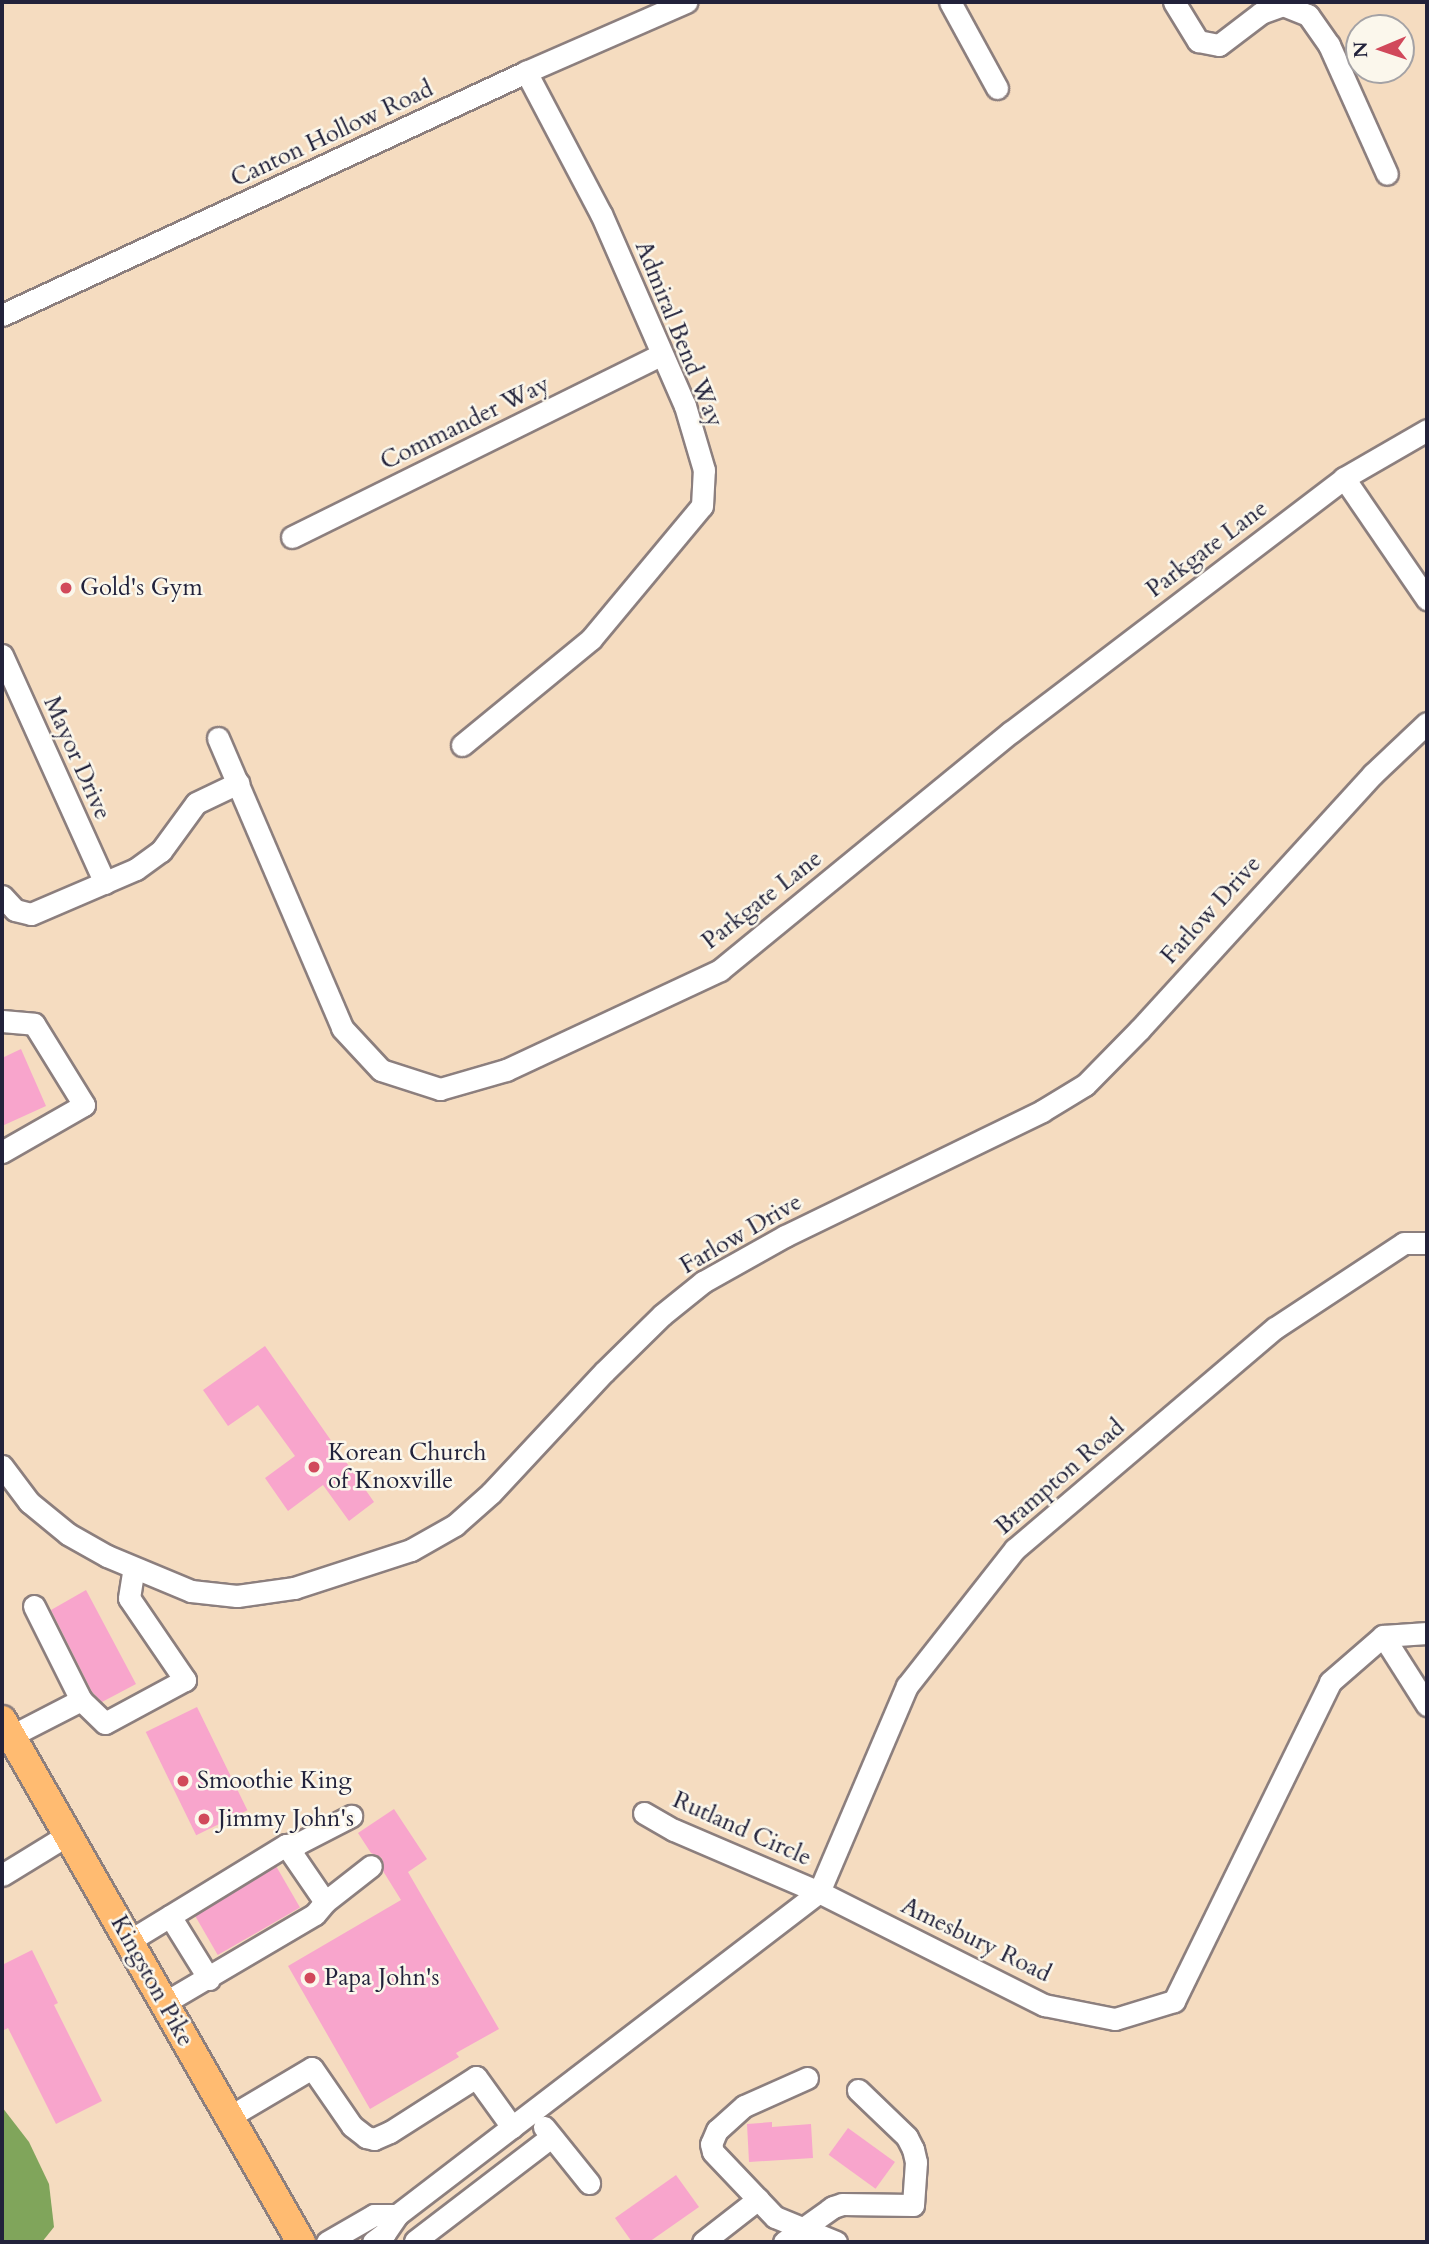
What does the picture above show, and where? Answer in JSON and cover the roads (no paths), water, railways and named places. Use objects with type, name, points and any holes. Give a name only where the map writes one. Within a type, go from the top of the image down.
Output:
[{"type":"main road","name":"Kingston Pike","points":[[7,1728],[301,2242]]},
{"type":"street","name":"Canton Hollow Road","points":[[2,316],[526,72],[686,2]]},
{"type":"street","points":[[950,2],[997,88]]},
{"type":"street","points":[[1174,2],[1198,41],[1219,45],[1261,13],[1283,5],[1308,15],[1329,45],[1387,174]]},
{"type":"street","name":"Admiral Bend Way","points":[[462,745],[591,639],[702,506],[704,470],[685,407],[660,355],[601,214],[526,72]]},
{"type":"street","name":"Commander Way","points":[[292,537],[660,355]]},
{"type":"street","name":"Parkgate Lane","points":[[218,738],[342,1028],[381,1070],[440,1089],[506,1070],[720,970],[1012,732],[1344,478],[1427,430]]},
{"type":"street","points":[[1344,478],[1427,599]]},
{"type":"street","name":"Mayor Drive","points":[[2,655],[105,883]]},
{"type":"street","name":"Farlow Drive","points":[[2,1466],[47,1519],[134,1568],[191,1591],[237,1596],[266,1593],[362,1567],[411,1550],[455,1525],[491,1493],[614,1362],[703,1282],[775,1241],[1042,1111],[1085,1085],[1140,1029],[1373,774],[1427,723]]},
{"type":"street","points":[[2,897],[15,910],[30,914],[105,883],[162,852],[196,803],[238,783]]},
{"type":"street","points":[[2,1021],[34,1024],[84,1105],[2,1152]]},
{"type":"street","name":"Brampton Road","points":[[819,1892],[907,1686],[1015,1549],[1275,1328],[1404,1243],[1427,1243]]},
{"type":"street","points":[[34,1606],[81,1700],[105,1723],[185,1680],[129,1598],[134,1568]]},
{"type":"street","points":[[1427,1633],[1383,1636],[1427,1705]]},
{"type":"street","name":"Amesbury Road","points":[[819,1892],[1044,2005],[1115,2020],[1174,2001],[1330,1682],[1383,1636]]},
{"type":"street","points":[[7,1728],[81,1700]]},
{"type":"street","name":"Rutland Circle","points":[[644,1813],[674,1830],[819,1892]]},
{"type":"street","points":[[129,1941],[286,1845],[299,1843],[351,1816]]},
{"type":"street","points":[[2,1875],[69,1834]]},
{"type":"street","points":[[286,1845],[325,1902]]},
{"type":"street","points":[[164,2003],[209,1979],[315,1914],[325,1902],[371,1866]]},
{"type":"street","points":[[373,2242],[385,2233],[397,2215],[819,1892]]},
{"type":"street","points":[[170,1916],[209,1979]]},
{"type":"street","points":[[229,2117],[312,2068],[352,2126],[366,2137],[374,2139],[390,2132],[476,2077],[512,2127]]},
{"type":"street","points":[[807,2078],[744,2106],[713,2136],[713,2152],[775,2217],[836,2242]]},
{"type":"street","points":[[783,2242],[832,2207],[842,2204],[913,2205],[916,2162],[913,2149],[907,2137],[858,2090]]},
{"type":"street","points":[[533,2111],[589,2183]]},
{"type":"street","points":[[397,2215],[416,2241],[551,2137]]},
{"type":"street","points":[[450,2174],[469,2200]]},
{"type":"street","points":[[703,2242],[758,2199]]},
{"type":"street","points":[[327,2242],[374,2215],[397,2215]]},
{"type":"place","name":"Gold's Gym","points":[[66,588]]},
{"type":"place","name":"Korean Church of Knoxville","points":[[314,1467]]},
{"type":"place","name":"Smoothie King","points":[[183,1781]]},
{"type":"place","name":"Jimmy John's","points":[[204,1819]]},
{"type":"place","name":"Papa John's","points":[[310,1978]]}]
